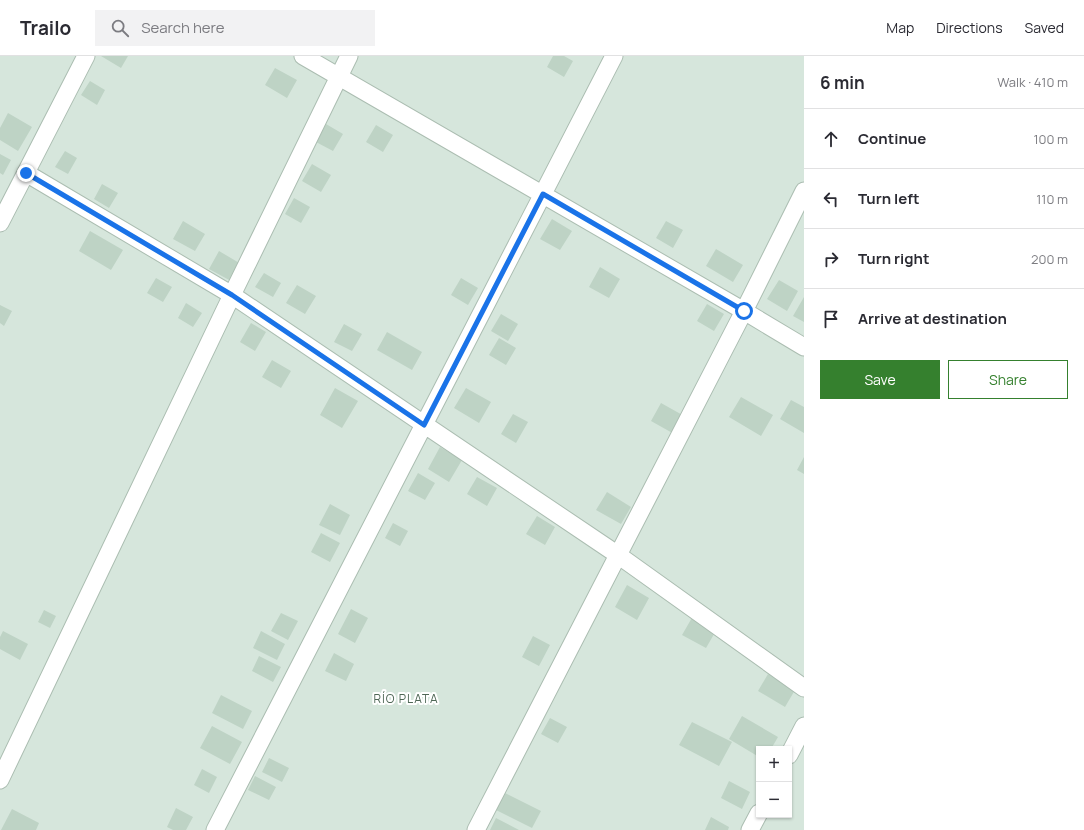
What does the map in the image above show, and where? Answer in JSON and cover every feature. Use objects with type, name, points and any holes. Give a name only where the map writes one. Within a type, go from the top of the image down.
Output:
[{"type":"street","points":[[0,223],[86,56]]},
{"type":"street","points":[[303,56],[744,311],[804,348]]},
{"type":"street","points":[[0,780],[232,295],[349,56]]},
{"type":"street","points":[[215,830],[614,56]]},
{"type":"street","points":[[26,173],[232,295],[618,555],[804,688]]},
{"type":"street","points":[[476,830],[744,311],[804,191]]},
{"type":"street","points":[[792,749],[804,726]]},
{"type":"street","points":[[750,830],[756,818]]},
{"type":"shaded area","points":[[0,56],[804,56],[804,830],[0,830]]},
{"type":"building","points":[[101,56],[128,56],[121,68]]},
{"type":"building","points":[[553,56],[564,56],[573,61],[564,77],[547,67]]},
{"type":"building","points":[[275,68],[297,80],[287,98],[265,85]]},
{"type":"building","points":[[90,81],[105,90],[97,105],[81,95]]},
{"type":"building","points":[[8,113],[32,127],[18,151],[0,140],[0,128]]},
{"type":"building","points":[[326,124],[343,134],[333,151],[316,142]]},
{"type":"building","points":[[376,125],[393,135],[383,152],[366,142]]},
{"type":"building","points":[[65,151],[77,158],[68,174],[55,167]]},
{"type":"building","points":[[0,154],[11,160],[3,175],[0,173]]},
{"type":"building","points":[[312,164],[331,175],[321,192],[302,181]]},
{"type":"building","points":[[102,184],[118,193],[109,208],[94,199]]},
{"type":"building","points":[[294,198],[310,207],[301,223],[285,214]]},
{"type":"building","points":[[552,219],[572,231],[560,250],[540,239]]},
{"type":"building","points":[[183,221],[205,234],[195,251],[173,239]]},
{"type":"building","points":[[666,221],[683,230],[673,248],[656,238]]},
{"type":"building","points":[[90,231],[123,250],[111,270],[79,251]]},
{"type":"building","points":[[716,249],[743,265],[733,282],[706,266]]},
{"type":"building","points":[[219,251],[241,264],[231,281],[209,269]]},
{"type":"building","points":[[600,267],[620,279],[609,298],[589,287]]},
{"type":"building","points":[[264,273],[281,283],[273,297],[255,287]]},
{"type":"building","points":[[156,278],[172,287],[163,302],[147,293]]},
{"type":"building","points":[[461,278],[478,288],[468,305],[451,295]]},
{"type":"building","points":[[779,280],[798,291],[787,311],[767,299]]},
{"type":"building","points":[[297,285],[316,296],[305,314],[286,303]]},
{"type":"building","points":[[804,297],[804,322],[793,316]]},
{"type":"building","points":[[186,303],[202,313],[193,327],[178,318]]},
{"type":"building","points":[[707,304],[724,314],[714,331],[697,321]]},
{"type":"building","points":[[0,305],[12,311],[4,326],[0,323]]},
{"type":"building","points":[[501,314],[518,324],[508,341],[491,331]]},
{"type":"building","points":[[251,323],[266,332],[255,351],[240,342]]},
{"type":"building","points":[[344,324],[362,334],[352,351],[334,342]]},
{"type":"building","points":[[387,332],[422,352],[412,370],[377,350]]},
{"type":"building","points":[[499,338],[516,348],[506,365],[489,355]]},
{"type":"building","points":[[272,360],[291,371],[281,388],[262,377]]},
{"type":"building","points":[[335,388],[358,401],[342,428],[320,415]]},
{"type":"building","points":[[466,388],[491,402],[479,423],[454,408]]},
{"type":"building","points":[[741,397],[773,415],[761,436],[729,417]]},
{"type":"building","points":[[791,400],[804,407],[804,433],[780,419]]},
{"type":"building","points":[[661,403],[686,417],[676,435],[651,421]]},
{"type":"building","points":[[513,414],[528,422],[516,443],[501,434]]},
{"type":"building","points":[[440,447],[462,460],[449,482],[428,469]]},
{"type":"building","points":[[804,457],[804,474],[797,470]]},
{"type":"building","points":[[418,473],[435,483],[425,500],[408,491]]},
{"type":"building","points":[[477,477],[497,488],[487,506],[467,494]]},
{"type":"building","points":[[607,492],[631,507],[621,524],[596,510]]},
{"type":"building","points":[[330,504],[350,515],[340,535],[319,525]]},
{"type":"building","points":[[537,516],[555,527],[545,545],[526,534]]},
{"type":"building","points":[[393,523],[408,531],[400,546],[385,538]]},
{"type":"building","points":[[321,533],[340,543],[330,562],[311,552]]},
{"type":"building","points":[[627,585],[649,598],[637,620],[615,607]]},
{"type":"building","points":[[351,609],[368,618],[355,643],[338,634]]},
{"type":"building","points":[[44,610],[56,616],[50,628],[38,622]]},
{"type":"building","points":[[281,613],[298,621],[288,640],[271,631]]},
{"type":"building","points":[[693,616],[717,629],[706,648],[682,635]]},
{"type":"building","points":[[3,631],[28,644],[20,660],[0,649],[0,637]]},
{"type":"building","points":[[261,631],[285,644],[277,660],[253,648]]},
{"type":"building","points":[[533,636],[550,645],[539,666],[522,657]]},
{"type":"building","points":[[334,653],[354,664],[346,681],[325,671]]},
{"type":"building","points":[[259,656],[281,667],[273,682],[252,671]]},
{"type":"building","points":[[768,674],[795,690],[785,707],[758,691]]},
{"type":"building","points":[[221,695],[252,711],[243,729],[212,713]]},
{"type":"building","points":[[742,716],[778,737],[773,746],[756,746],[756,755],[729,739]]},
{"type":"building","points":[[550,718],[567,727],[558,743],[541,734]]},
{"type":"building","points":[[692,722],[732,742],[719,766],[679,745]]},
{"type":"building","points":[[212,726],[242,742],[230,764],[200,748]]},
{"type":"building","points":[[269,758],[289,768],[282,782],[262,772]]},
{"type":"building","points":[[202,769],[217,777],[209,793],[194,785]]},
{"type":"building","points":[[255,776],[276,787],[269,800],[248,790]]},
{"type":"building","points":[[729,781],[750,792],[742,809],[721,798]]},
{"type":"building","points":[[505,793],[541,811],[532,828],[496,810]]},
{"type":"building","points":[[176,808],[193,817],[186,830],[173,830],[167,827]]},
{"type":"building","points":[[12,809],[39,823],[36,830],[1,830]]},
{"type":"building","points":[[711,817],[729,827],[728,830],[705,830]]},
{"type":"building","points":[[496,818],[519,830],[490,830]]},
{"type":"district","name":"RÍO PLATA","points":[[406,699]]},
{"type":"route","points":[[26,173],[232,295],[424,425],[543,194],[744,311]]}]
